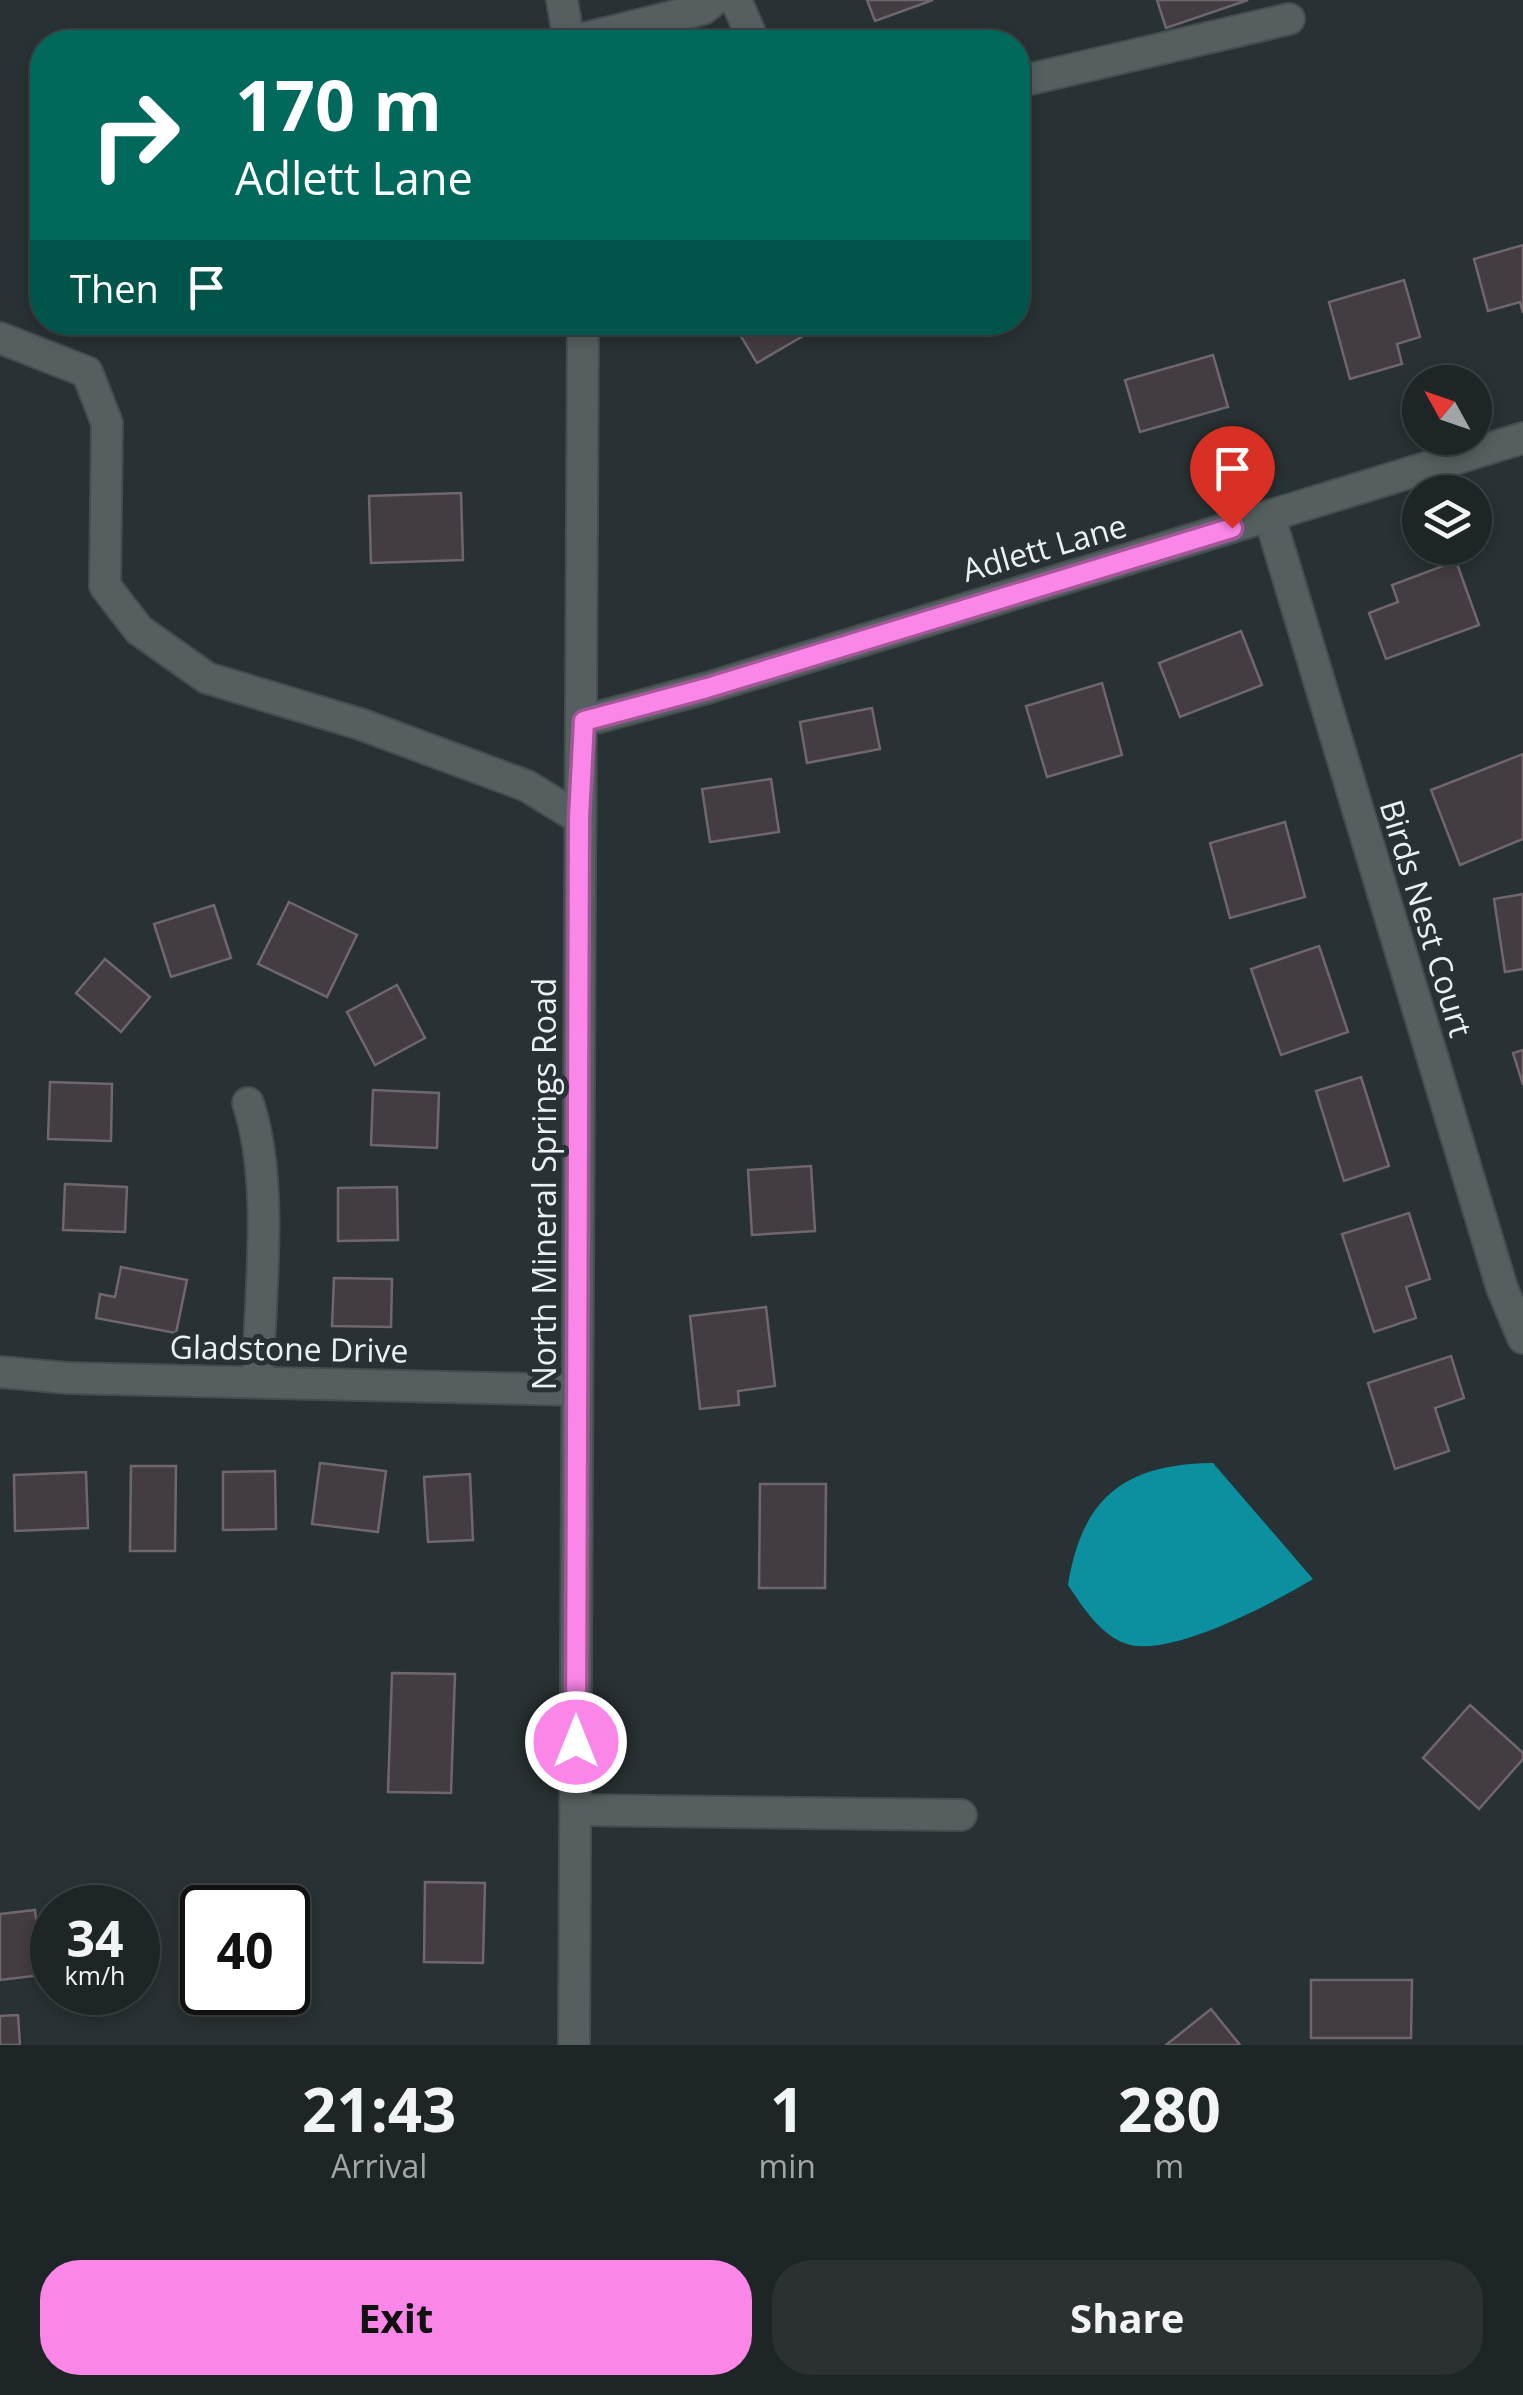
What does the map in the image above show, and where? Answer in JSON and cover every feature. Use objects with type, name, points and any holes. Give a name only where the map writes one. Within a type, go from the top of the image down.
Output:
[{"type":"street","points":[[562,0],[567,30]]},
{"type":"street","points":[[620,30],[688,14],[714,0]]},
{"type":"street","points":[[736,0],[749,30]]},
{"type":"street","points":[[1030,79],[1289,19]]},
{"type":"street","name":"North Mineral Springs Road","points":[[574,2045],[579,818],[584,721],[583,335]]},
{"type":"street","points":[[0,338],[86,372],[107,423],[105,586],[139,630],[206,678],[360,724],[508,779],[579,818]]},
{"type":"street","name":"Adlett Lane","points":[[584,721],[707,688],[1523,438]]},
{"type":"street","name":"Birds Nest Court","points":[[1270,518],[1502,1288],[1523,1338]]},
{"type":"street","points":[[248,1102],[262,1177],[258,1382]]},
{"type":"street","name":"Gladstone Drive","points":[[0,1372],[67,1378],[577,1390]]},
{"type":"street","points":[[576,1810],[961,1815]]},
{"type":"water","points":[[1213,1463],[1313,1579],[1195,1636],[1146,1646],[1118,1640],[1093,1619],[1068,1585],[1084,1529],[1113,1491],[1132,1479],[1155,1470]]},
{"type":"building","points":[[867,0],[933,0],[875,21]]},
{"type":"building","points":[[1157,0],[1248,0],[1166,28]]},
{"type":"building","points":[[1523,245],[1523,313],[1520,302],[1488,311],[1474,259]]},
{"type":"building","points":[[1404,280],[1420,337],[1397,344],[1402,364],[1350,379],[1329,302]]},
{"type":"building","points":[[740,335],[805,335],[757,363]]},
{"type":"building","points":[[1213,355],[1228,407],[1140,432],[1125,380]]},
{"type":"building","points":[[461,493],[463,560],[371,563],[369,496]]},
{"type":"building","points":[[1445,565],[1457,565],[1479,625],[1386,659],[1369,613],[1398,602],[1392,585]]},
{"type":"building","points":[[1241,631],[1262,685],[1180,717],[1159,663]]},
{"type":"building","points":[[1102,683],[1122,755],[1047,777],[1026,706]]},
{"type":"building","points":[[872,708],[880,749],[807,763],[800,722]]},
{"type":"building","points":[[1523,754],[1523,839],[1460,865],[1431,790]]},
{"type":"building","points":[[771,779],[779,832],[710,842],[702,789]]},
{"type":"building","points":[[1285,822],[1305,897],[1230,918],[1210,843]]},
{"type":"building","points":[[1523,894],[1523,969],[1505,972],[1494,899]]},
{"type":"building","points":[[289,902],[357,935],[327,997],[258,964]]},
{"type":"building","points":[[214,905],[231,958],[171,977],[154,924]]},
{"type":"building","points":[[1319,946],[1348,1032],[1281,1055],[1251,969]]},
{"type":"building","points":[[105,959],[150,997],[121,1032],[76,993]]},
{"type":"building","points":[[397,985],[425,1038],[375,1065],[347,1012]]},
{"type":"building","points":[[1523,1050],[1523,1085],[1513,1053]]},
{"type":"building","points":[[1361,1077],[1389,1166],[1344,1181],[1316,1091]]},
{"type":"building","points":[[50,1082],[112,1084],[111,1141],[48,1139]]},
{"type":"building","points":[[373,1090],[439,1093],[437,1148],[371,1145]]},
{"type":"building","points":[[811,1166],[815,1231],[752,1235],[748,1170]]},
{"type":"building","points":[[65,1184],[127,1187],[125,1232],[63,1230]]},
{"type":"building","points":[[397,1187],[398,1240],[338,1241],[338,1188]]},
{"type":"building","points":[[1409,1213],[1430,1279],[1406,1287],[1416,1318],[1374,1332],[1342,1234]]},
{"type":"building","points":[[121,1267],[187,1280],[176,1333],[96,1318],[100,1294],[115,1297]]},
{"type":"building","points":[[334,1278],[392,1279],[391,1327],[332,1326]]},
{"type":"building","points":[[766,1307],[775,1386],[738,1391],[739,1405],[700,1409],[690,1316]]},
{"type":"building","points":[[1451,1356],[1464,1398],[1435,1408],[1449,1451],[1395,1469],[1368,1383]]},
{"type":"building","points":[[320,1463],[386,1471],[378,1532],[312,1524]]},
{"type":"building","points":[[131,1466],[176,1466],[175,1551],[130,1551]]},
{"type":"building","points":[[275,1471],[276,1529],[223,1530],[223,1472]]},
{"type":"building","points":[[86,1472],[88,1528],[15,1531],[14,1475]]},
{"type":"building","points":[[470,1474],[473,1540],[428,1542],[424,1477]]},
{"type":"building","points":[[760,1484],[826,1484],[825,1588],[759,1588]]},
{"type":"building","points":[[392,1673],[455,1674],[451,1793],[388,1792]]},
{"type":"building","points":[[1470,1705],[1523,1753],[1523,1759],[1479,1809],[1423,1758]]},
{"type":"building","points":[[425,1882],[485,1883],[483,1963],[424,1962]]},
{"type":"building","points":[[30,1911],[30,1976],[0,1980],[0,1914]]},
{"type":"building","points":[[1311,1980],[1412,1980],[1411,2038],[1311,2038]]},
{"type":"building","points":[[1211,2009],[1240,2045],[1166,2045]]},
{"type":"building","points":[[18,2015],[20,2045],[0,2045],[0,2016]]},
{"type":"route","points":[[576,1742],[579,818],[584,721],[707,688],[1004,594],[1232,528]]}]
